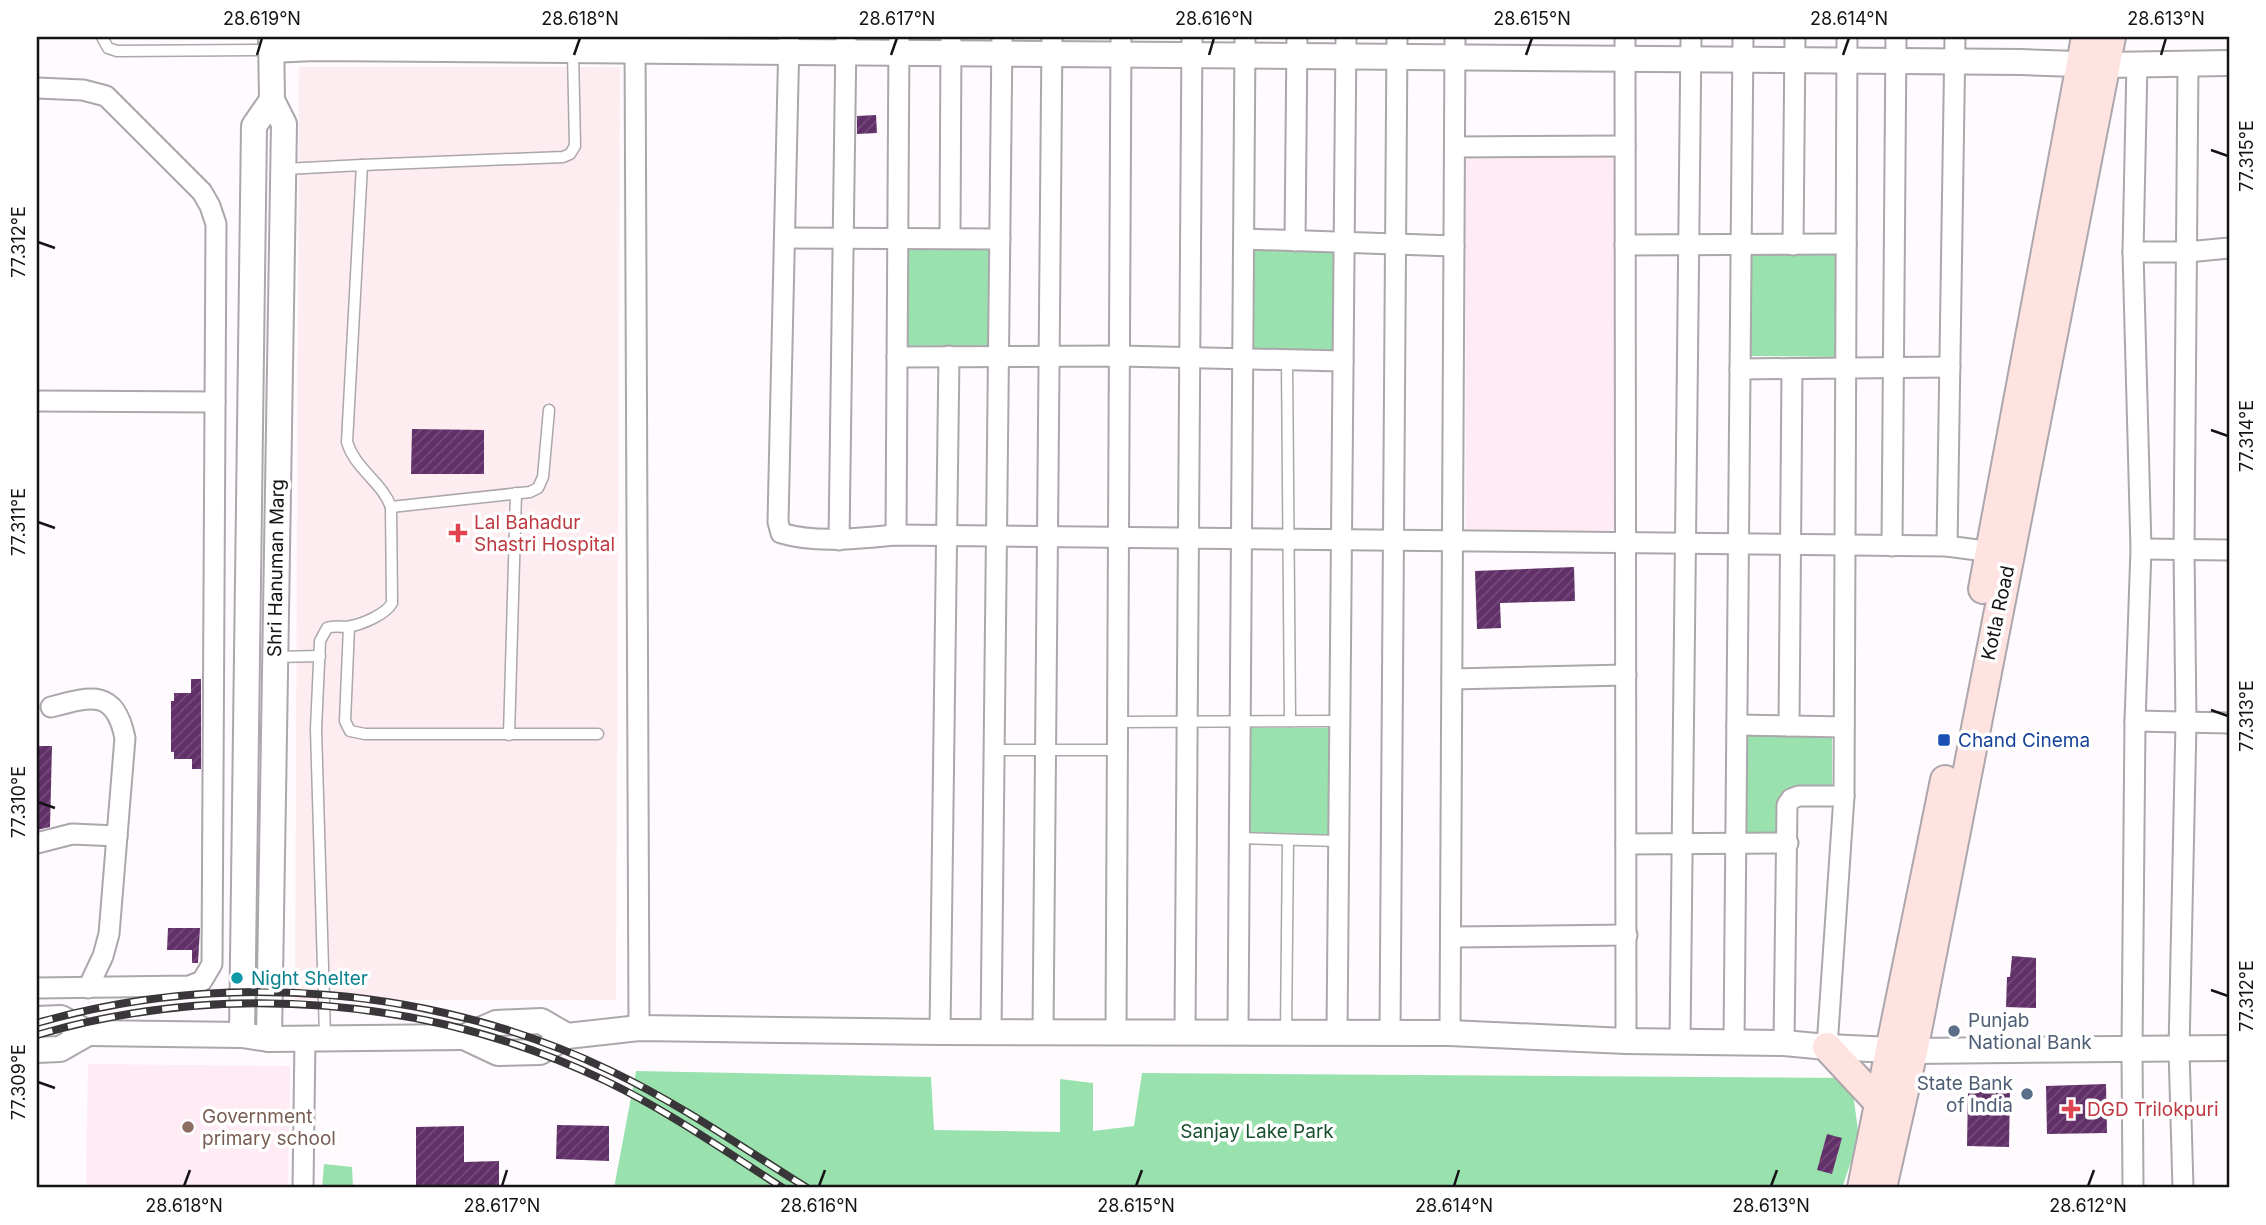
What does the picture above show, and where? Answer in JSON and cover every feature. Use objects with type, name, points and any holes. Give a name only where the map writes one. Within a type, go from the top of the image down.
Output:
[{"type":"main road","name":"Kotla Road","points":[[1882,1188],[1902,1050],[2000,553],[2091,55],[2112,37]]},
{"type":"main road","points":[[1827,1047],[1880,1104]]},
{"type":"main road","name":"Kotla Road","points":[[1861,1188],[1880,1104],[1902,1050]]},
{"type":"street","points":[[1947,546],[1955,37]]},
{"type":"street","points":[[271,44],[314,48],[573,44],[1795,48],[1896,49],[1955,61],[2091,55],[2137,63],[2229,63]]},
{"type":"street","name":"Shri Hanuman Marg","points":[[269,1039],[284,124],[272,100],[271,44]]},
{"type":"street","points":[[635,44],[639,1028]]},
{"type":"street","points":[[789,45],[778,522],[781,533],[797,538],[839,540],[896,535],[948,535],[1947,546],[2000,553]]},
{"type":"street","points":[[839,540],[846,45]]},
{"type":"street","points":[[896,535],[899,45]]},
{"type":"street","points":[[950,239],[951,46]]},
{"type":"street","points":[[991,1032],[1002,46]]},
{"type":"street","points":[[1043,1032],[1052,46]]},
{"type":"street","points":[[1116,1032],[1121,46]]},
{"type":"street","points":[[1185,1032],[1192,46]]},
{"type":"street","points":[[1238,1032],[1245,47]]},
{"type":"street","points":[[1295,241],[1297,47]]},
{"type":"street","points":[[1336,1033],[1346,47]]},
{"type":"street","points":[[1390,1033],[1397,47]]},
{"type":"street","points":[[1450,1033],[1455,47]]},
{"type":"street","points":[[1624,48],[1626,1041]]},
{"type":"street","points":[[1680,1042],[1690,48]]},
{"type":"street","points":[[1734,1044],[1743,48]]},
{"type":"street","points":[[1793,245],[1795,48]]},
{"type":"street","points":[[1827,1047],[1844,796],[1847,49]]},
{"type":"street","points":[[1892,546],[1896,49]]},
{"type":"street","points":[[2133,1188],[2135,721],[2141,549],[2133,252],[2137,63]]},
{"type":"street","points":[[2183,1188],[2179,1050],[2186,723],[2184,550],[2188,64]]},
{"type":"street","points":[[37,88],[83,90],[106,96],[202,192],[216,224],[212,964],[202,981],[189,986],[37,988]]},
{"type":"street","name":"Shri Hanuman Marg","points":[[242,1035],[254,126],[272,100]]},
{"type":"street","points":[[1455,147],[1625,146]]},
{"type":"street","points":[[786,238],[1000,239]]},
{"type":"street","points":[[1244,239],[1454,246]]},
{"type":"street","points":[[1625,244],[1846,244]]},
{"type":"street","points":[[2133,252],[2188,252],[2229,248]]},
{"type":"street","points":[[940,1032],[949,356]]},
{"type":"street","points":[[897,357],[1120,356],[1343,361]]},
{"type":"street","points":[[1740,369],[1950,367]]},
{"type":"street","points":[[1789,726],[1792,369]]},
{"type":"street","points":[[37,401],[215,402]]},
{"type":"street","points":[[2141,549],[2229,550]]},
{"type":"street","points":[[1452,679],[1626,675]]},
{"type":"street","points":[[51,707],[80,699],[97,699],[110,704],[117,712],[125,738],[109,934],[88,988]]},
{"type":"street","points":[[2135,721],[2229,723]]},
{"type":"street","points":[[1737,725],[1844,727]]},
{"type":"street","points":[[1784,1043],[1787,805],[1791,799],[1800,796],[1844,796]]},
{"type":"street","points":[[37,843],[72,834],[117,836]]},
{"type":"street","points":[[1626,844],[1788,843]]},
{"type":"street","points":[[1451,937],[1627,935]]},
{"type":"street","points":[[37,1019],[61,1018],[88,1033],[242,1035],[269,1039],[464,1037],[498,1053],[540,1052],[568,1036],[639,1028],[940,1032],[1450,1033],[1626,1041],[1784,1043],[1902,1050],[2229,1048]]},
{"type":"street","points":[[37,1050],[60,1049],[88,1033]]},
{"type":"street","points":[[303,1188],[315,1037]]},
{"type":"lane","points":[[102,37],[108,48],[117,51],[271,44]]},
{"type":"lane","points":[[283,169],[562,158],[570,154],[575,146],[573,44]]},
{"type":"lane","points":[[315,1037],[316,729],[320,641],[327,628],[349,627],[389,609],[393,603],[391,507],[387,497],[354,460],[347,442],[362,165]]},
{"type":"lane","points":[[1287,360],[1290,721]]},
{"type":"lane","points":[[391,507],[530,492],[538,488],[543,477],[549,410]]},
{"type":"lane","points":[[509,735],[516,493]]},
{"type":"lane","points":[[349,627],[345,721],[349,731],[365,734],[598,734]]},
{"type":"lane","points":[[275,657],[320,656]]},
{"type":"lane","points":[[1118,722],[1339,720]]},
{"type":"lane","points":[[995,750],[1118,750]]},
{"type":"lane","points":[[1239,838],[1338,841]]},
{"type":"lane","points":[[1286,1032],[1288,840]]},
{"type":"shaded area","name":"Lal Bahadur Shastri Hospital","points":[[299,67],[620,67],[616,1000],[295,1000]]},
{"type":"shaded area","points":[[1465,157],[1616,157],[1617,530],[1466,531]]},
{"type":"shaded area","name":"Government primary school","points":[[88,1064],[290,1066],[288,1188],[86,1188]]},
{"type":"green space","points":[[996,244],[994,352],[901,351],[901,245]]},
{"type":"green space","points":[[1248,246],[1337,247],[1336,353],[1246,353]]},
{"type":"green space","points":[[1841,249],[1840,357],[1746,356],[1747,250]]},
{"type":"green space","points":[[1242,728],[1337,728],[1335,835],[1241,834]]},
{"type":"green space","points":[[1742,731],[1832,731],[1832,792],[1784,792],[1783,838],[1741,837]]},
{"type":"green space","name":"Sanjay Lake Park","points":[[636,1071],[931,1077],[934,1130],[1060,1132],[1060,1079],[1093,1083],[1093,1131],[1134,1126],[1142,1073],[1851,1078],[1859,1138],[1842,1188],[614,1188]]},
{"type":"green space","points":[[324,1164],[352,1167],[353,1188],[322,1188]]},
{"type":"building","points":[[876,115],[877,133],[857,134],[857,116]]},
{"type":"building","points":[[412,429],[484,430],[484,474],[411,474]]},
{"type":"building","points":[[1574,567],[1575,601],[1500,603],[1501,628],[1477,629],[1475,571]]},
{"type":"building","points":[[191,679],[201,679],[201,769],[192,769],[192,759],[174,759],[174,752],[171,752],[171,701],[174,701],[174,693],[191,693]]},
{"type":"building","points":[[37,746],[52,746],[50,827],[37,830]]},
{"type":"building","points":[[168,928],[200,928],[198,963],[192,963],[192,950],[167,950]]},
{"type":"building","points":[[2012,956],[2036,958],[2036,1008],[2006,1007],[2007,977],[2010,977]]},
{"type":"building","points":[[2106,1084],[2107,1133],[2047,1134],[2046,1086]]},
{"type":"building","points":[[1968,1090],[2010,1090],[2009,1147],[1967,1146]]},
{"type":"building","points":[[557,1125],[609,1126],[609,1161],[556,1159]]},
{"type":"building","points":[[464,1126],[464,1162],[499,1161],[499,1188],[416,1188],[416,1127]]},
{"type":"building","points":[[1827,1134],[1842,1138],[1832,1174],[1817,1170]]},
{"type":"railway","points":[[37,1023],[108,1006],[181,996],[255,992],[328,995],[401,1004],[473,1020],[543,1042],[611,1071],[686,1112],[807,1188]]},
{"type":"railway","points":[[37,1035],[108,1018],[180,1007],[253,1003],[326,1006],[398,1015],[469,1031],[539,1053],[606,1081],[674,1118],[783,1188]]},
{"type":"place","name":"Lal Bahadur Shastri Hospital","points":[[458,533]]},
{"type":"place","name":"Chand Cinema","points":[[1944,740]]},
{"type":"place","name":"Night Shelter","points":[[237,978]]},
{"type":"place","name":"Punjab National Bank","points":[[1954,1031]]},
{"type":"place","name":"State Bank of India","points":[[2027,1094]]},
{"type":"place","name":"DGD Trilokpuri","points":[[2071,1109]]},
{"type":"place","name":"Government primary school","points":[[188,1127]]}]
